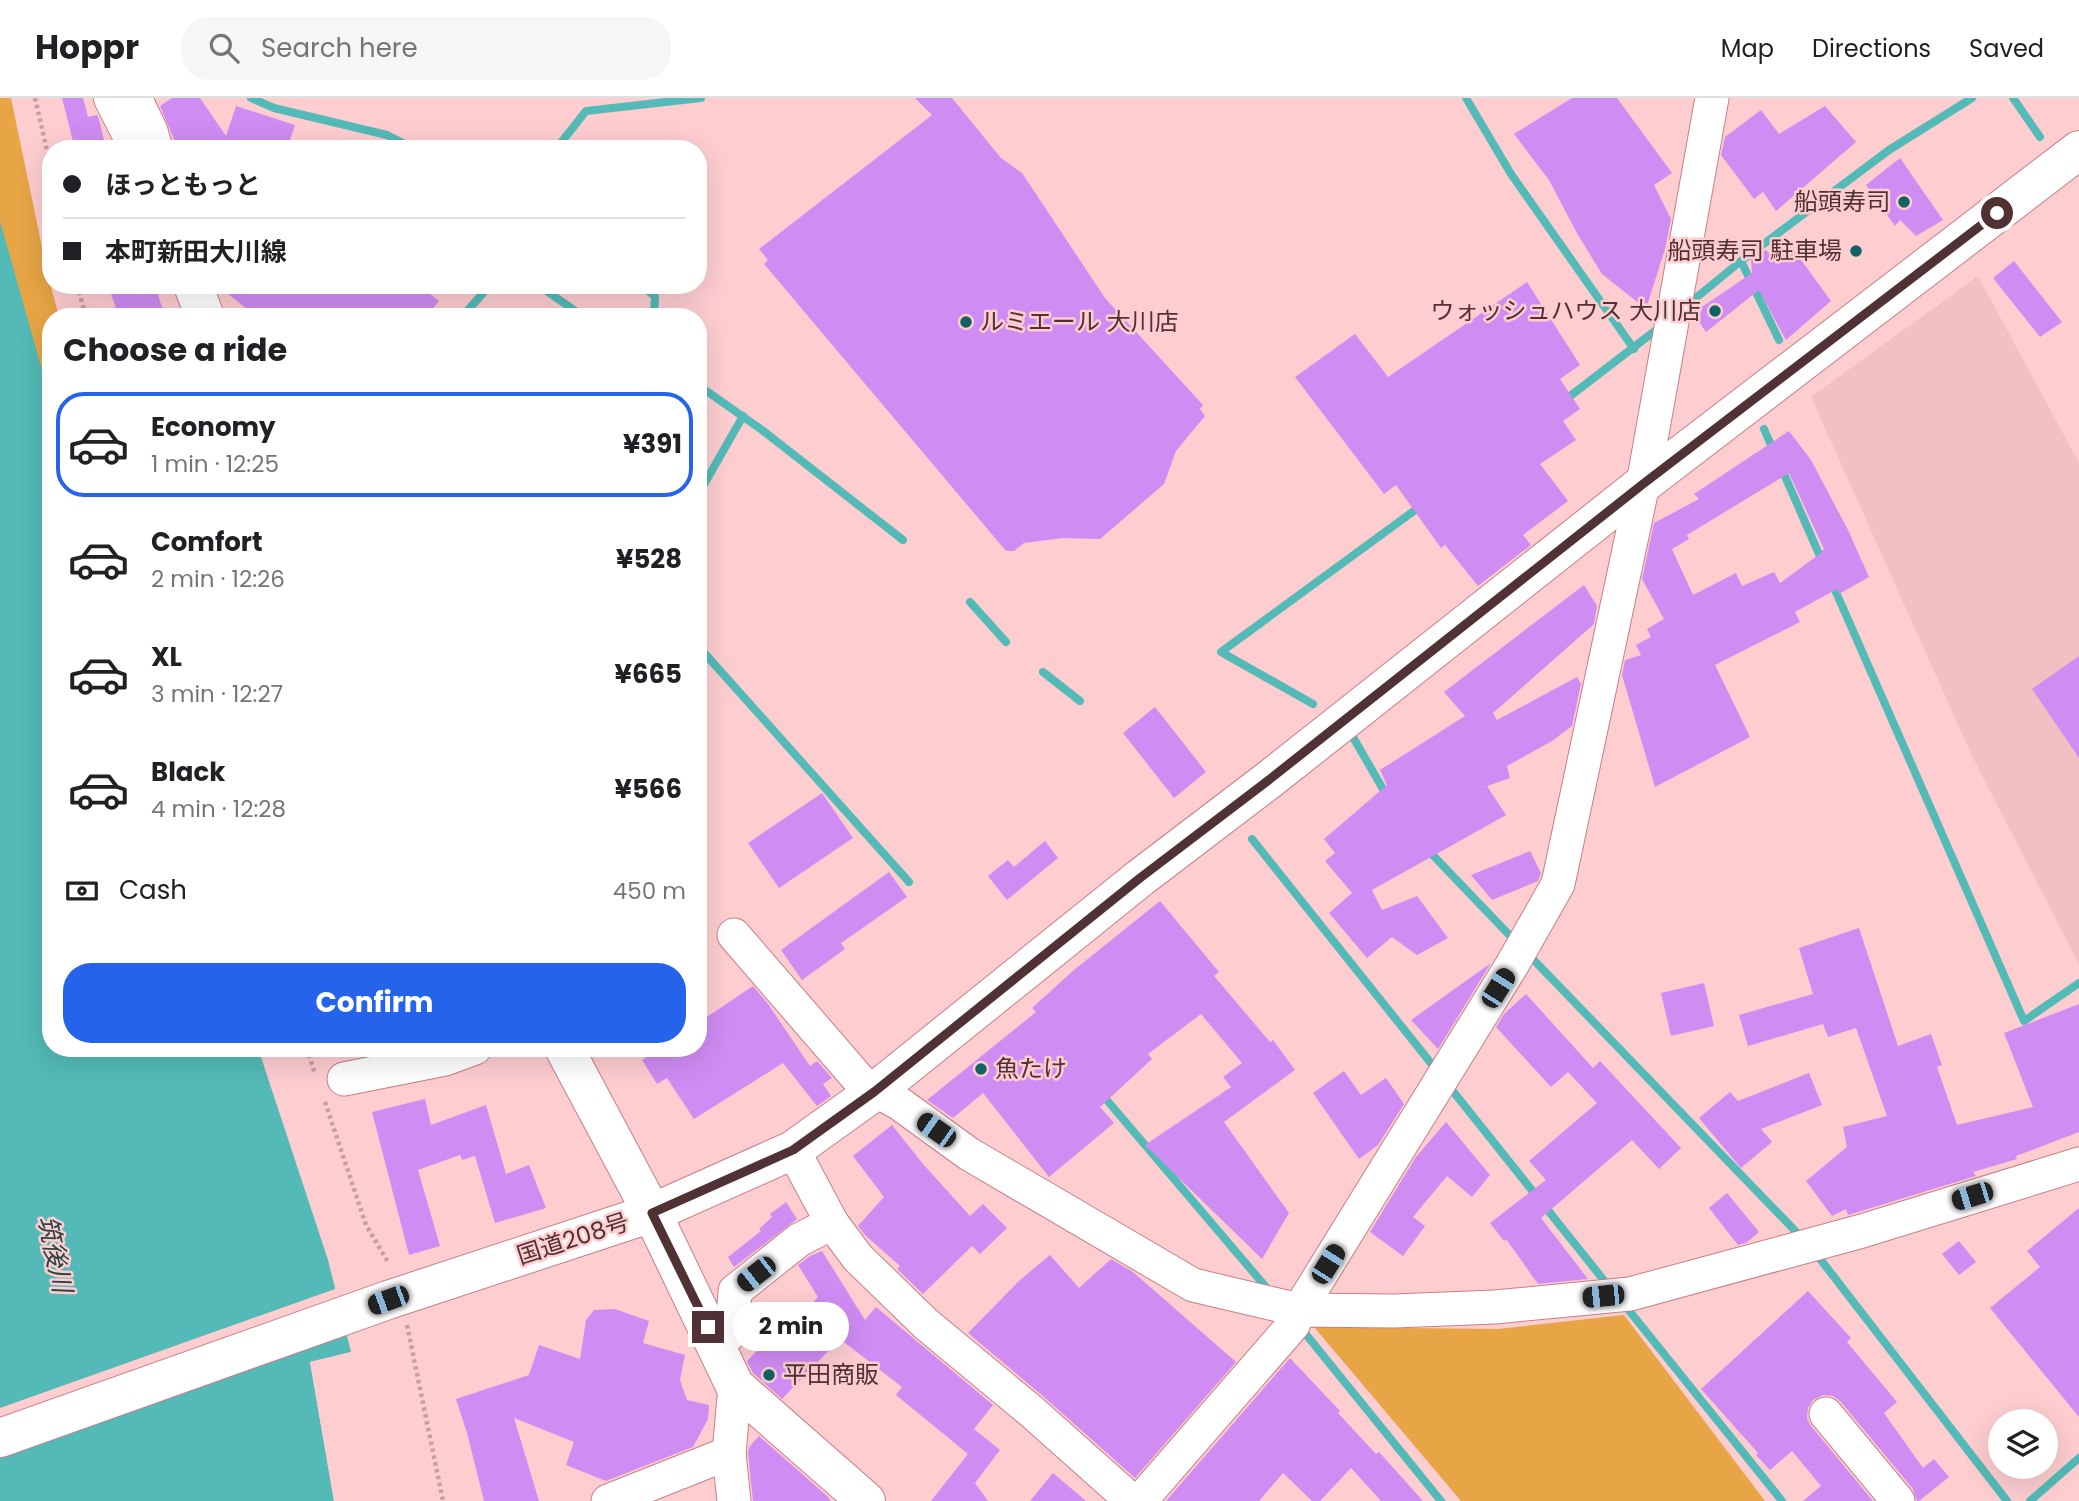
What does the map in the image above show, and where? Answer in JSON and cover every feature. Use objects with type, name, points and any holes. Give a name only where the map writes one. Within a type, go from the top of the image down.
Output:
[{"type":"main road","points":[[113,98],[134,140]]},
{"type":"main road","name":"国道208号","points":[[0,1438],[397,1310],[652,1213],[793,1150],[877,1090],[1140,878],[1270,779],[1643,484],[2079,150]]},
{"type":"main road","points":[[569,1057],[652,1213],[735,1386],[866,1501]]},
{"type":"street","points":[[135,98],[154,140]]},
{"type":"street","points":[[1140,1501],[1293,1325],[1299,1310],[1512,965],[1558,884],[1643,484],[1712,98]]},
{"type":"street","points":[[734,935],[861,1082],[877,1090],[969,1154],[1193,1285],[1299,1310],[1394,1311],[1494,1307],[1630,1294],[1862,1231],[2079,1164]]},
{"type":"street","points":[[329,1088],[450,1057]]},
{"type":"street","points":[[793,1150],[832,1223],[858,1258],[926,1324],[1031,1411],[1132,1501]]},
{"type":"street","points":[[717,1344],[732,1332],[735,1291],[799,1240],[832,1223]]},
{"type":"street","points":[[734,1501],[729,1452],[735,1386]]},
{"type":"street","points":[[1826,1414],[1898,1501]]},
{"type":"street","points":[[608,1501],[729,1452]]},
{"type":"path","points":[[35,98],[45,140]]},
{"type":"path","points":[[312,1057],[329,1088],[366,1225],[388,1262]]},
{"type":"path","points":[[397,1310],[443,1501]]},
{"type":"shaded area","points":[[0,98],[11,98],[42,247],[42,294],[53,294],[57,308],[42,308],[42,488],[0,362]]},
{"type":"shaded area","points":[[1978,276],[2079,463],[2079,964],[1973,758],[1811,397]]},
{"type":"shaded area","points":[[1624,1315],[1765,1501],[1461,1501],[1314,1327],[1498,1329]]},
{"type":"water","name":"筑後川","points":[[0,221],[42,370],[42,1057],[261,1057],[328,1260],[351,1352],[310,1362],[334,1501],[0,1501]]},
{"type":"pier","points":[[338,1288],[349,1330],[0,1454],[0,1408]]},
{"type":"pier","points":[[351,1352],[352,1356],[314,1364],[338,1501],[334,1501],[310,1362]]},
{"type":"building","points":[[62,98],[83,98],[88,117],[97,115],[99,119],[104,140],[73,140]]},
{"type":"building","points":[[172,98],[200,98],[226,136],[236,106],[295,125],[290,140],[174,140],[160,106]]},
{"type":"building","name":"ルミエール 大川店","points":[[915,98],[952,98],[1001,158],[1022,173],[1105,298],[1203,405],[1200,409],[1205,416],[1176,451],[1164,484],[1100,539],[1063,538],[1024,543],[1014,551],[1006,551],[764,264],[768,260],[759,249],[932,115]]},
{"type":"building","points":[[1572,98],[1617,98],[1672,173],[1654,185],[1671,219],[1665,249],[1646,309],[1602,274],[1549,180],[1514,134]]},
{"type":"building","points":[[1825,106],[1856,142],[1776,211],[1763,192],[1754,199],[1721,155],[1725,137],[1761,110],[1779,134]]},
{"type":"building","name":"船頭寿司","points":[[1900,158],[1943,220],[1916,236],[1900,220],[1895,226],[1866,185]]},
{"type":"building","points":[[1791,246],[1831,301],[1786,340],[1759,290],[1706,332],[1693,313],[1752,273],[1751,259],[1766,250],[1774,259]]},
{"type":"building","points":[[2014,261],[2062,322],[2040,337],[1993,278]]},
{"type":"building","points":[[1527,282],[1580,365],[1560,379],[1580,409],[1563,421],[1576,440],[1540,464],[1568,501],[1523,535],[1531,545],[1478,586],[1445,545],[1441,548],[1396,485],[1384,494],[1295,377],[1355,334],[1388,377]]},
{"type":"building","points":[[111,294],[158,294],[162,308],[116,308]]},
{"type":"building","points":[[228,294],[430,294],[439,301],[433,308],[246,308]]},
{"type":"building","points":[[1789,431],[1811,460],[1869,577],[1839,594],[1837,589],[1795,612],[1800,622],[1715,665],[1750,737],[1655,787],[1622,675],[1625,660],[1641,655],[1636,645],[1651,637],[1647,629],[1664,619],[1642,579],[1654,523],[1699,499],[1694,494]],"holes":[[[1789,473],[1824,549],[1780,583],[1774,572],[1742,586],[1736,573],[1693,595],[1672,549],[1689,539],[1687,535]]]},
{"type":"building","points":[[1584,585],[1597,606],[1594,624],[1493,713],[1497,720],[1577,677],[1581,684],[1572,726],[1552,741],[1507,766],[1510,778],[1487,786],[1506,815],[1372,890],[1382,910],[1417,896],[1448,938],[1417,955],[1392,937],[1367,958],[1329,913],[1352,893],[1325,861],[1335,853],[1324,839],[1387,785],[1380,770],[1465,716],[1444,692]]},
{"type":"building","points":[[2079,656],[2079,758],[2032,689]]},
{"type":"building","points":[[1155,707],[1206,772],[1174,798],[1123,733]]},
{"type":"building","points":[[822,793],[853,838],[779,888],[748,843]]},
{"type":"building","points":[[1045,841],[1058,858],[1007,900],[988,876],[1008,860],[1014,867]]},
{"type":"building","points":[[1530,851],[1541,873],[1538,881],[1492,900],[1471,875]]},
{"type":"building","points":[[889,872],[907,897],[841,943],[845,949],[802,980],[781,950]]},
{"type":"building","points":[[1160,901],[1219,972],[1214,976],[1270,1042],[1273,1040],[1295,1070],[1224,1122],[1289,1213],[1262,1259],[1145,1145],[1231,1087],[1223,1077],[1242,1063],[1201,1014],[1148,1054],[1152,1059],[1100,1107],[1114,1123],[1049,1177],[983,1093],[953,1118],[927,1100],[1036,1012],[1032,1008],[1074,970]]},
{"type":"building","points":[[1859,928],[1898,1046],[1931,1034],[1942,1065],[1937,1067],[1957,1125],[2033,1107],[2004,1033],[2079,1004],[2079,1132],[2016,1156],[2017,1159],[1973,1172],[1976,1176],[1848,1215],[1846,1209],[1832,1216],[1806,1181],[1847,1147],[1843,1127],[1887,1116],[1856,1028],[1828,1037],[1823,1024],[1748,1046],[1739,1015],[1813,994],[1799,948]]},
{"type":"building","points":[[1491,963],[1438,1049],[1411,1020]]},
{"type":"building","points":[[1704,983],[1714,1026],[1671,1036],[1661,993]]},
{"type":"building","points":[[753,986],[810,1066],[817,1061],[832,1078],[823,1084],[831,1096],[817,1106],[783,1063],[694,1119],[667,1078],[657,1084],[642,1060],[647,1057],[707,1057],[707,1017]]},
{"type":"building","points":[[1526,994],[1593,1068],[1600,1061],[1681,1148],[1659,1169],[1632,1140],[1541,1218],[1588,1279],[1538,1284],[1506,1239],[1504,1241],[1490,1223],[1546,1180],[1529,1161],[1597,1103],[1568,1072],[1551,1087],[1496,1027],[1504,1014]]},
{"type":"building","points":[[1344,1071],[1361,1095],[1386,1078],[1404,1104],[1378,1145],[1359,1159],[1313,1093]]},
{"type":"building","points":[[1809,1073],[1822,1105],[1761,1129],[1772,1142],[1741,1168],[1699,1118],[1730,1092],[1738,1101]]},
{"type":"building","points":[[425,1099],[431,1125],[486,1105],[506,1174],[529,1165],[546,1208],[495,1223],[475,1156],[462,1160],[460,1155],[418,1170],[440,1246],[409,1255],[372,1112]]},
{"type":"building","points":[[1446,1122],[1490,1175],[1472,1197],[1447,1176],[1413,1217],[1425,1226],[1403,1256],[1370,1232],[1416,1157]]},
{"type":"building","points":[[892,1125],[970,1216],[983,1204],[1007,1228],[980,1254],[972,1246],[923,1294],[897,1269],[900,1266],[858,1226],[884,1197],[853,1156]]},
{"type":"building","points":[[1727,1193],[1759,1232],[1746,1243],[1738,1245],[1709,1208]]},
{"type":"building","points":[[786,1202],[797,1219],[734,1267],[728,1257],[761,1231],[759,1229],[772,1217],[770,1214]]},
{"type":"building","points":[[2079,1208],[2079,1417],[1990,1308],[2040,1267],[2027,1251]]},
{"type":"building","points":[[1959,1241],[1976,1262],[1959,1275],[1942,1254]]},
{"type":"building","points":[[822,1251],[865,1320],[876,1307],[993,1405],[974,1429],[1000,1450],[975,1483],[988,1501],[931,1501],[968,1454],[896,1395],[902,1387],[840,1339],[782,1399],[753,1373],[747,1361],[771,1336],[777,1342],[818,1297],[798,1265]]},
{"type":"building","points":[[1050,1255],[1079,1288],[1111,1259],[1133,1272],[1236,1362],[1135,1478],[968,1333],[1020,1280]]},
{"type":"building","points":[[1808,1291],[1851,1338],[1847,1342],[1897,1402],[1884,1413],[1923,1468],[1934,1459],[1949,1477],[1919,1501],[1913,1489],[1841,1402],[1833,1396],[1823,1395],[1813,1400],[1808,1408],[1807,1418],[1873,1501],[1803,1501],[1821,1486],[1792,1451],[1770,1470],[1701,1389]]},
{"type":"building","points":[[615,1309],[649,1321],[643,1343],[685,1355],[680,1380],[687,1400],[709,1405],[708,1419],[693,1447],[606,1481],[566,1465],[574,1442],[514,1418],[539,1501],[484,1501],[456,1399],[529,1375],[539,1345],[580,1359],[586,1320],[594,1310]]},
{"type":"building","points":[[1290,1358],[1376,1454],[1379,1452],[1423,1501],[1381,1501],[1351,1468],[1320,1501],[1312,1501],[1283,1473],[1259,1501],[1166,1501]]},
{"type":"building","points":[[759,1436],[831,1501],[753,1501],[748,1453],[749,1447]]},
{"type":"building","points":[[1053,1473],[1086,1501],[1030,1501]]},
{"type":"waterway","points":[[251,98],[274,108],[387,135],[397,140]]},
{"type":"waterway","points":[[563,140],[586,111],[701,98]]},
{"type":"waterway","points":[[1466,98],[1511,174],[1634,349]]},
{"type":"waterway","points":[[1779,340],[1741,261],[1889,150],[1972,98]]},
{"type":"waterway","points":[[2013,98],[2040,137]]},
{"type":"waterway","points":[[1686,306],[1741,261]]},
{"type":"waterway","points":[[470,308],[482,294]]},
{"type":"waterway","points":[[551,294],[571,308]]},
{"type":"waterway","points":[[652,294],[655,296],[654,308]]},
{"type":"waterway","points":[[1565,400],[1660,327]]},
{"type":"waterway","points":[[707,391],[762,430],[903,540]]},
{"type":"waterway","points":[[707,479],[743,416]]},
{"type":"waterway","points":[[1764,429],[1774,452]]},
{"type":"waterway","points":[[1781,467],[1822,561]]},
{"type":"waterway","points":[[1313,704],[1221,652],[1422,505]]},
{"type":"waterway","points":[[1832,583],[2024,1021],[2079,983]]},
{"type":"waterway","points":[[970,602],[1006,642]]},
{"type":"waterway","points":[[707,656],[909,882]]},
{"type":"waterway","points":[[1043,672],[1080,701]]},
{"type":"waterway","points":[[1350,732],[1387,796]]},
{"type":"waterway","points":[[1252,839],[1438,1072]]},
{"type":"waterway","points":[[1426,848],[1516,942]]},
{"type":"waterway","points":[[1528,954],[1803,1239]]},
{"type":"waterway","points":[[1448,1085],[1610,1288]]},
{"type":"waterway","points":[[1100,1092],[1271,1293]]},
{"type":"waterway","points":[[1814,1251],[2007,1501]]},
{"type":"waterway","points":[[1623,1303],[1782,1501]]},
{"type":"waterway","points":[[1300,1327],[1441,1501]]},
{"type":"waterway","points":[[2030,1501],[2079,1458]]},
{"type":"place","name":"船頭寿司","points":[[1904,202]]},
{"type":"place","name":"船頭寿司 駐車場","points":[[1856,251]]},
{"type":"place","name":"ウォッシュハウス 大川店","points":[[1715,311]]},
{"type":"place","name":"ルミエール 大川店","points":[[966,322]]},
{"type":"place","name":"魚たけ","points":[[981,1069]]},
{"type":"place","name":"平田商販","points":[[769,1375]]},
{"type":"route","points":[[708,1327],[652,1213],[793,1150],[874,1092],[1140,878],[1270,779],[1643,484],[1997,213]]}]
